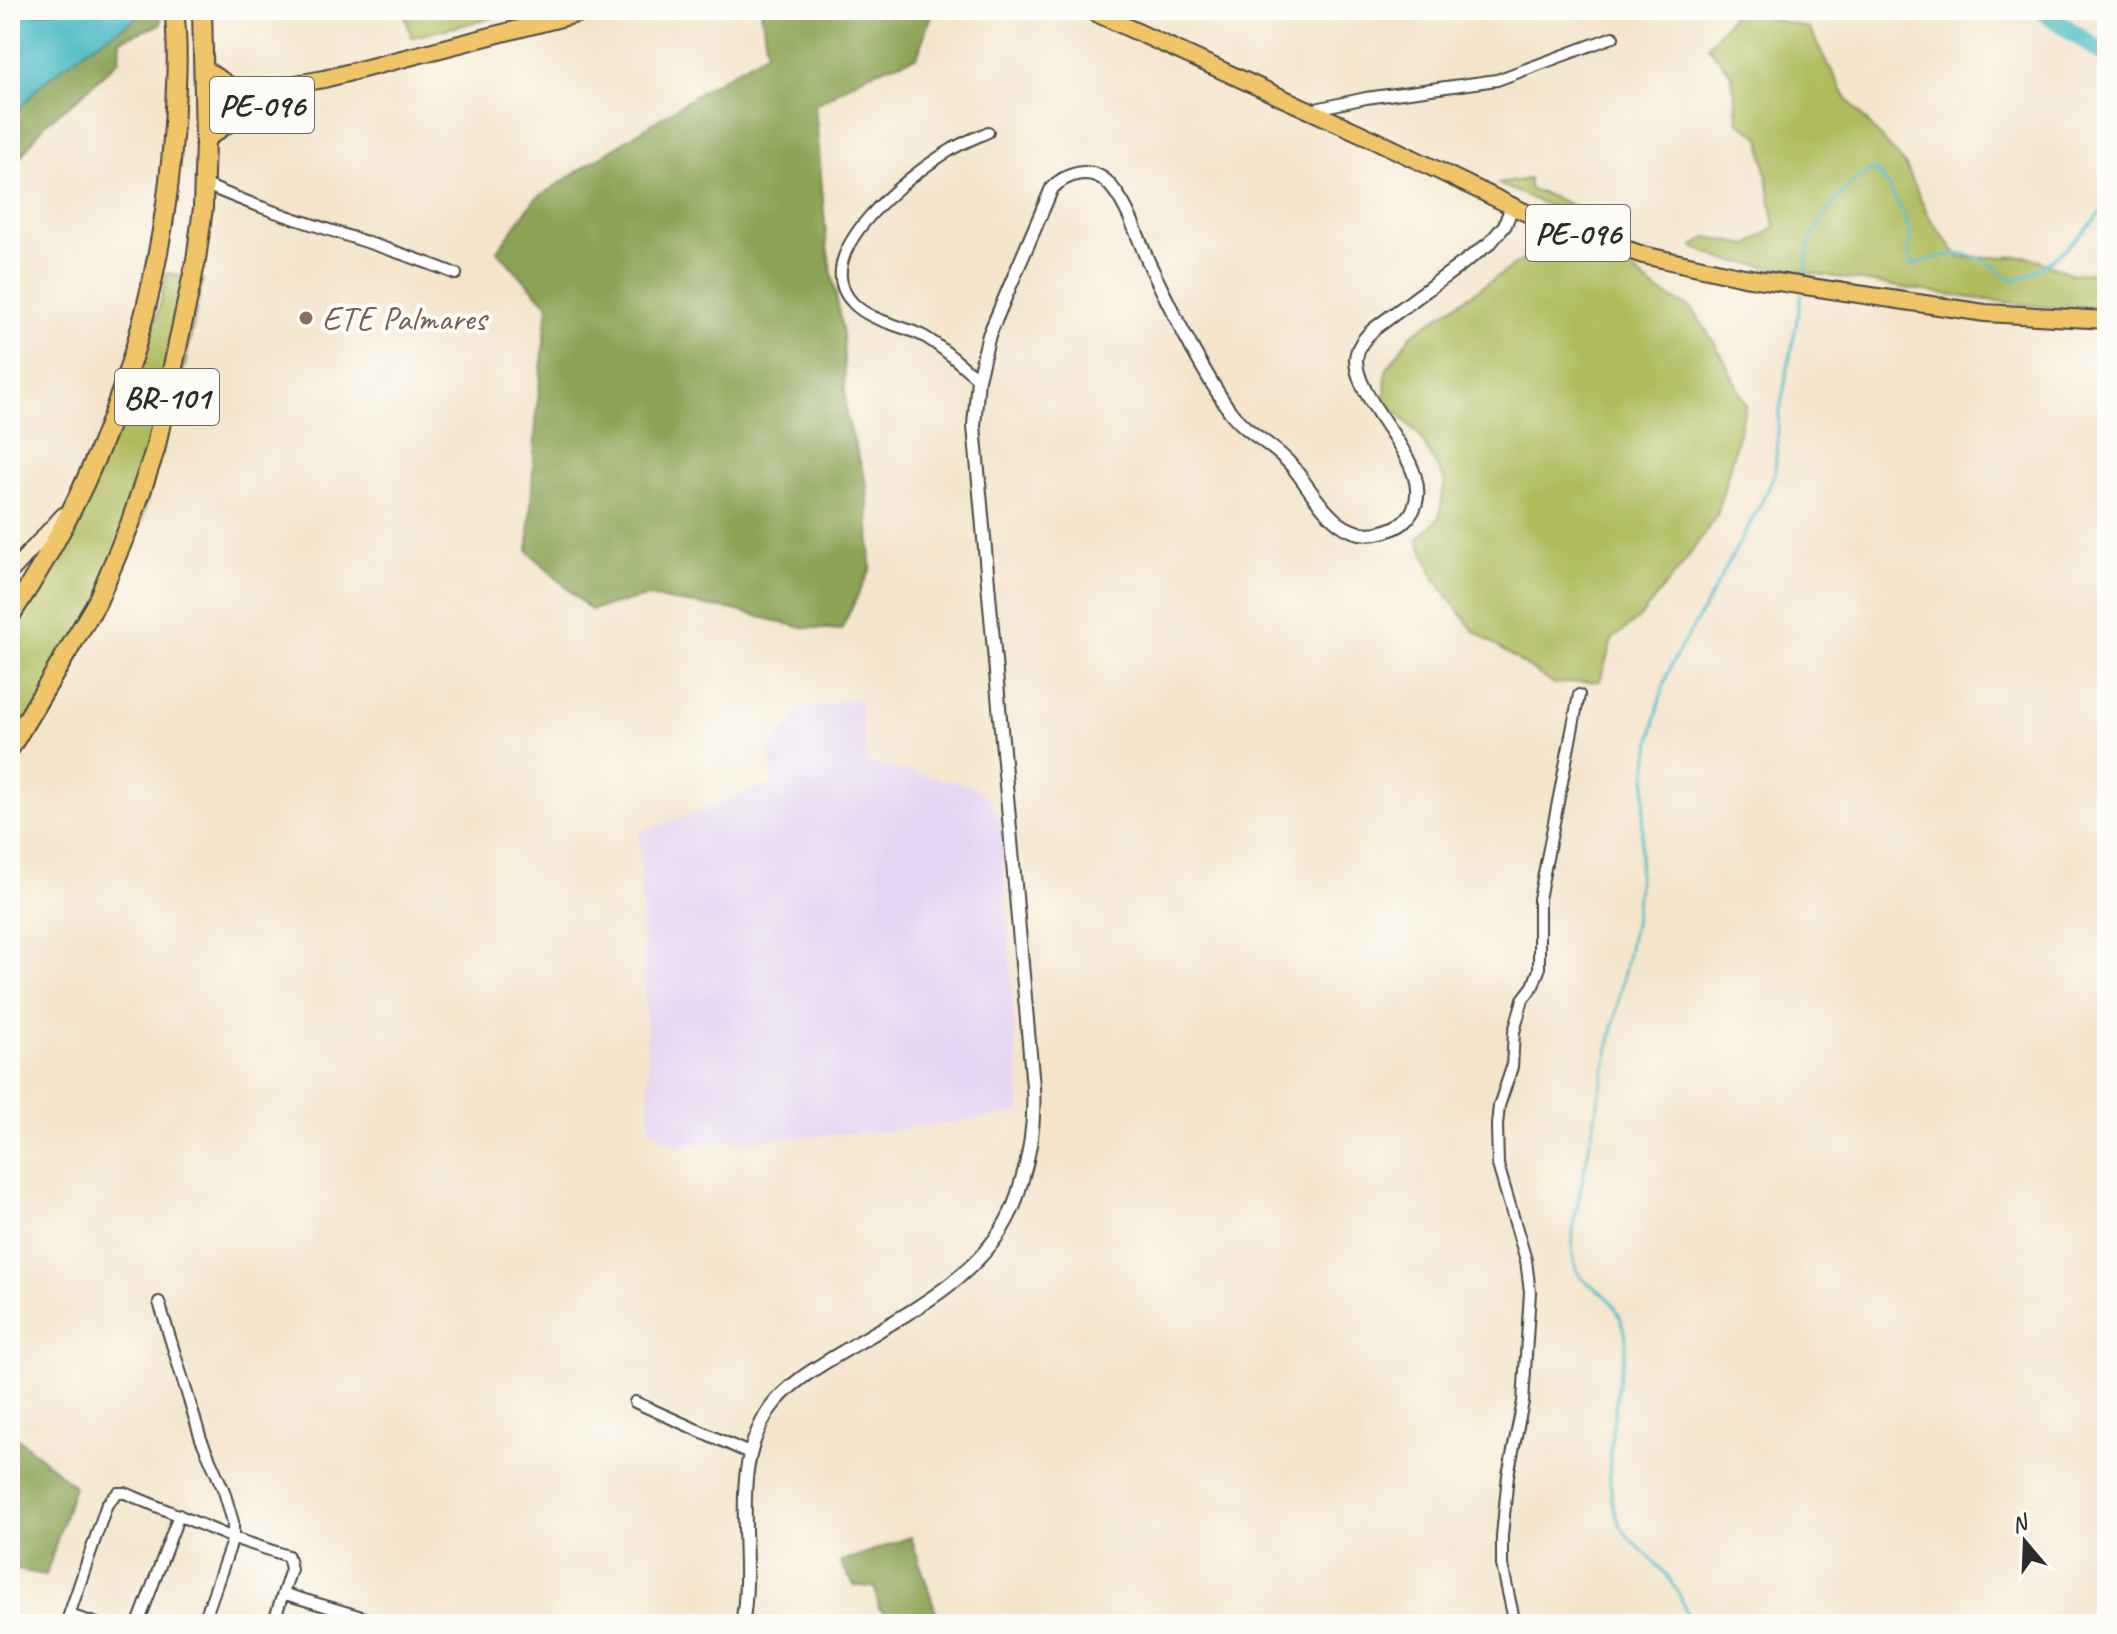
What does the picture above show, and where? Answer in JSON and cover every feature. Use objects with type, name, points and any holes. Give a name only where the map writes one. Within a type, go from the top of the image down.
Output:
[{"type":"highway","name":"BR-101","points":[[10,748],[97,602],[130,524],[155,450],[196,260],[204,184],[202,11]]},
{"type":"highway","name":"BR-101","points":[[10,616],[52,550],[77,500],[132,362],[166,216],[172,163],[175,13]]},
{"type":"main road","name":"PE-096","points":[[203,68],[219,80],[243,90],[258,90],[324,79],[592,10]]},
{"type":"main road","name":"PE-096","points":[[1089,10],[1311,110],[1512,206],[1573,232],[1643,255],[1744,277],[1985,313],[2107,320]]},
{"type":"main road","name":"PE-096","points":[[205,140],[242,114],[324,79]]},
{"type":"main road","points":[[10,573],[77,500]]},
{"type":"street","points":[[1311,110],[1366,98],[1497,80],[1613,37]]},
{"type":"street","points":[[978,379],[925,337],[861,310],[847,295],[840,277],[846,249],[870,217],[926,168],[950,151],[988,132]]},
{"type":"street","points":[[742,1624],[748,1570],[743,1489],[749,1453],[770,1409],[814,1370],[944,1289],[967,1271],[990,1246],[1011,1212],[1028,1160],[1035,1113],[974,426],[978,379],[993,324],[1052,188],[1076,173],[1105,180],[1115,193],[1188,340],[1230,411],[1242,426],[1290,464],[1334,520],[1347,530],[1360,534],[1391,530],[1404,521],[1414,506],[1417,490],[1416,476],[1360,377],[1356,360],[1359,348],[1374,329],[1490,243],[1505,225],[1512,206]]},
{"type":"street","points":[[204,184],[255,206],[398,251],[456,274]]},
{"type":"street","points":[[1515,1624],[1502,1565],[1502,1526],[1508,1475],[1523,1402],[1530,1292],[1526,1260],[1498,1165],[1497,1125],[1499,1106],[1512,1067],[1516,1022],[1523,999],[1533,986],[1539,970],[1539,899],[1579,695]]},
{"type":"street","points":[[159,1302],[201,1439],[231,1513],[233,1538],[203,1624]]},
{"type":"street","points":[[635,1402],[749,1453]]},
{"type":"street","points":[[97,1624],[67,1619],[107,1504],[113,1495],[125,1493],[233,1538],[288,1556],[291,1569],[273,1624]]},
{"type":"street","points":[[138,1624],[179,1515]]},
{"type":"street","points":[[285,1594],[341,1619],[385,1624]]},
{"type":"shaded area","points":[[860,697],[867,763],[973,786],[990,800],[1000,820],[1021,1113],[890,1131],[674,1145],[650,1130],[639,833],[773,783],[771,748],[803,710]]},
{"type":"green space","points":[[150,10],[160,10],[161,24],[120,40],[119,60],[46,123],[10,171],[10,120],[39,86],[88,48]]},
{"type":"green space","points":[[403,10],[527,10],[412,37]]},
{"type":"green space","points":[[761,10],[933,10],[917,57],[870,73],[815,105],[827,247],[843,334],[846,415],[867,485],[871,568],[841,630],[799,627],[734,610],[647,597],[590,610],[528,551],[537,408],[548,305],[497,251],[535,199],[767,52]]},
{"type":"green space","points":[[1737,10],[1809,28],[1846,98],[1906,166],[1927,214],[1960,258],[2028,256],[2072,274],[2107,270],[2107,304],[2063,309],[1964,297],[1725,260],[1693,247],[1707,237],[1749,245],[1775,227],[1760,137],[1738,122],[1732,75],[1708,46]]},
{"type":"green space","points":[[1529,179],[1529,188],[1579,209],[1603,229],[1498,184]]},
{"type":"green space","points":[[1549,245],[1635,272],[1657,291],[1693,309],[1723,357],[1746,405],[1717,515],[1684,563],[1640,617],[1612,640],[1600,681],[1553,684],[1473,630],[1435,579],[1418,539],[1439,518],[1445,481],[1419,435],[1385,400],[1386,370],[1411,335]]},
{"type":"green space","points":[[166,273],[203,279],[186,360],[142,520],[108,598],[71,667],[10,766],[10,640],[42,577],[74,524],[140,374]]},
{"type":"green space","points":[[10,1431],[74,1486],[46,1575],[10,1569]]},
{"type":"green space","points":[[911,1537],[940,1624],[899,1624],[879,1608],[875,1588],[854,1585],[840,1562]]},
{"type":"water","points":[[10,10],[35,14],[56,10],[150,10],[88,48],[39,86],[10,120]]},
{"type":"waterway","points":[[2041,10],[2107,56]]},
{"type":"waterway","points":[[1805,276],[1810,243],[1823,219],[1846,189],[1875,170],[1891,191],[1905,218],[1910,234],[1909,257],[1913,265],[1951,255],[1970,255],[2016,280],[2040,268],[2066,248],[2107,204]]},
{"type":"waterway","points":[[1690,1624],[1672,1582],[1627,1535],[1613,1504],[1610,1450],[1626,1338],[1612,1302],[1577,1271],[1573,1253],[1574,1222],[1634,923],[1647,771],[1657,711],[1665,682],[1680,648],[1752,520],[1775,472],[1779,415],[1802,294]]},
{"type":"place","name":"ETE Palmares","points":[[306,318]]}]
